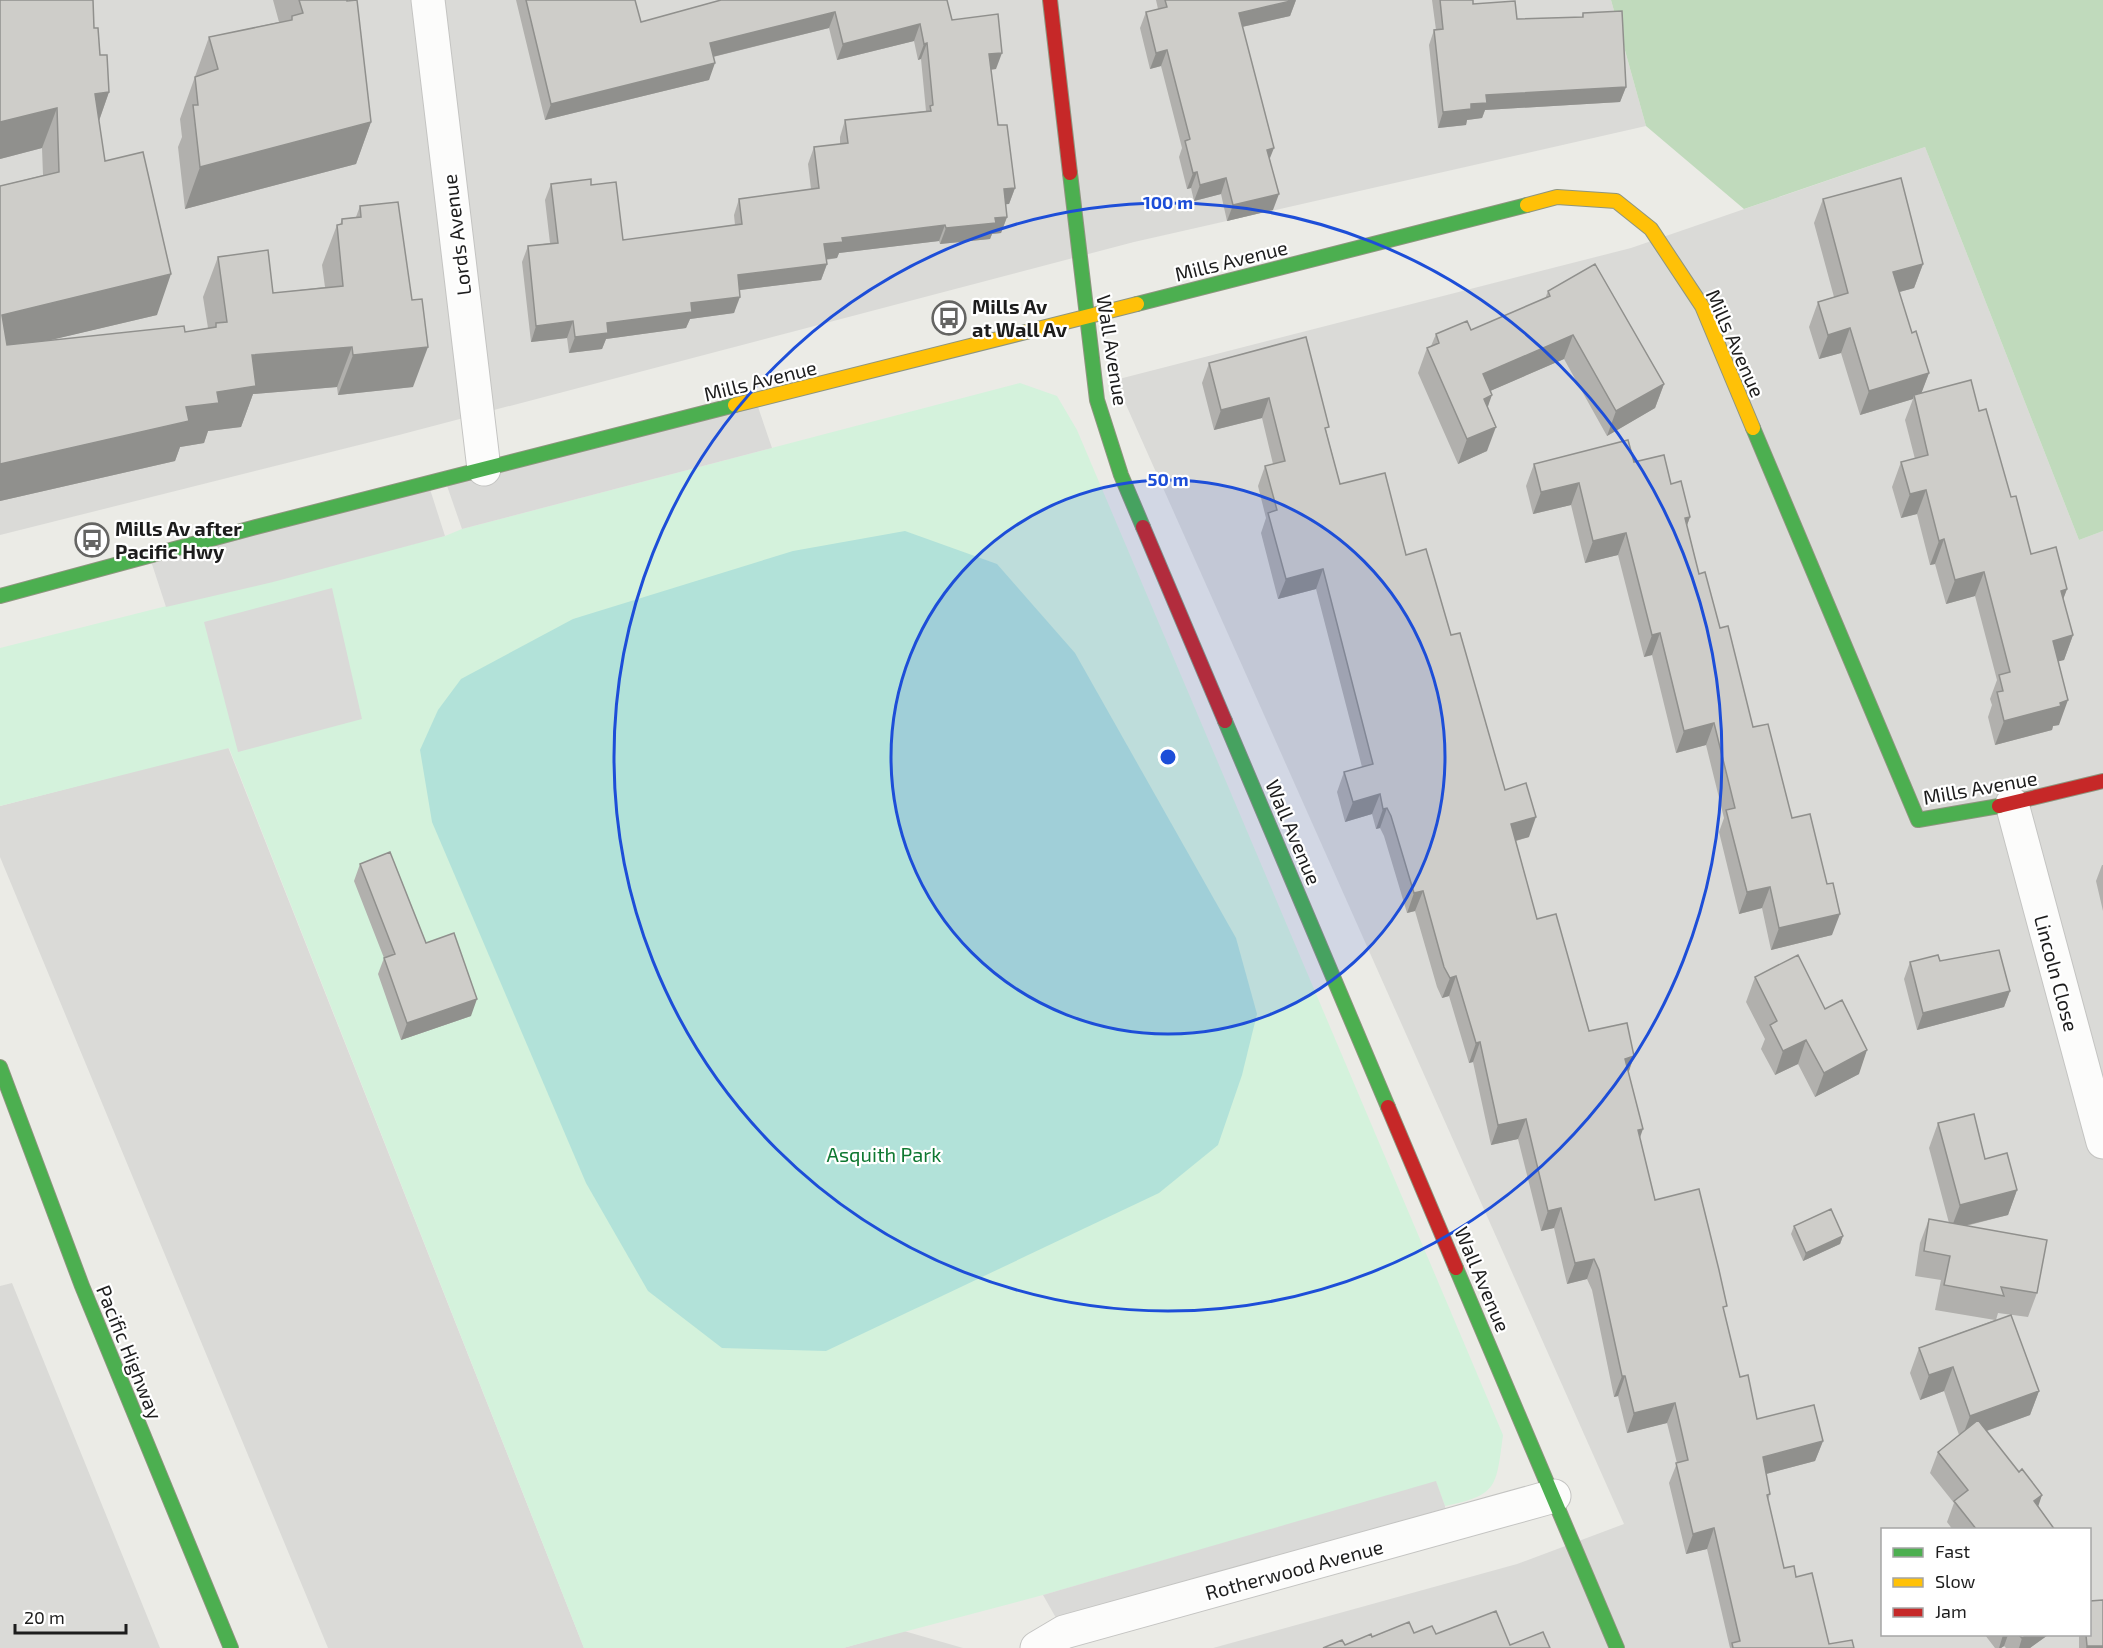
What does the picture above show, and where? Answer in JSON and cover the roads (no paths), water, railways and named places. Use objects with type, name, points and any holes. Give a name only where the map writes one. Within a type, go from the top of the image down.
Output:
[{"type":"street","name":"Lords Avenue","points":[[428,0],[484,469]]},
{"type":"street","name":"Wall Avenue","points":[[1050,0],[1097,400],[1121,475],[1617,1648]]},
{"type":"street","name":"Mills Avenue","points":[[0,596],[170,549],[1557,197],[1617,201],[1651,229],[1702,306],[1917,820],[2012,804],[2103,781]]},
{"type":"street","name":"Lincoln Close","points":[[2012,804],[2103,1142]]},
{"type":"street","name":"Pacific Highway","points":[[0,1067],[82,1286],[231,1648]]},
{"type":"street","name":"Rotherwood Avenue","points":[[1037,1648],[1064,1632],[1554,1496]]},
{"type":"place","name":"Mills Av at Wall Av","points":[[949,318]]},
{"type":"place","name":"Mills Av after Pacific Hwy","points":[[92,540]]},
{"type":"park label","name":"Asquith Park","points":[[884,1154]]}]
